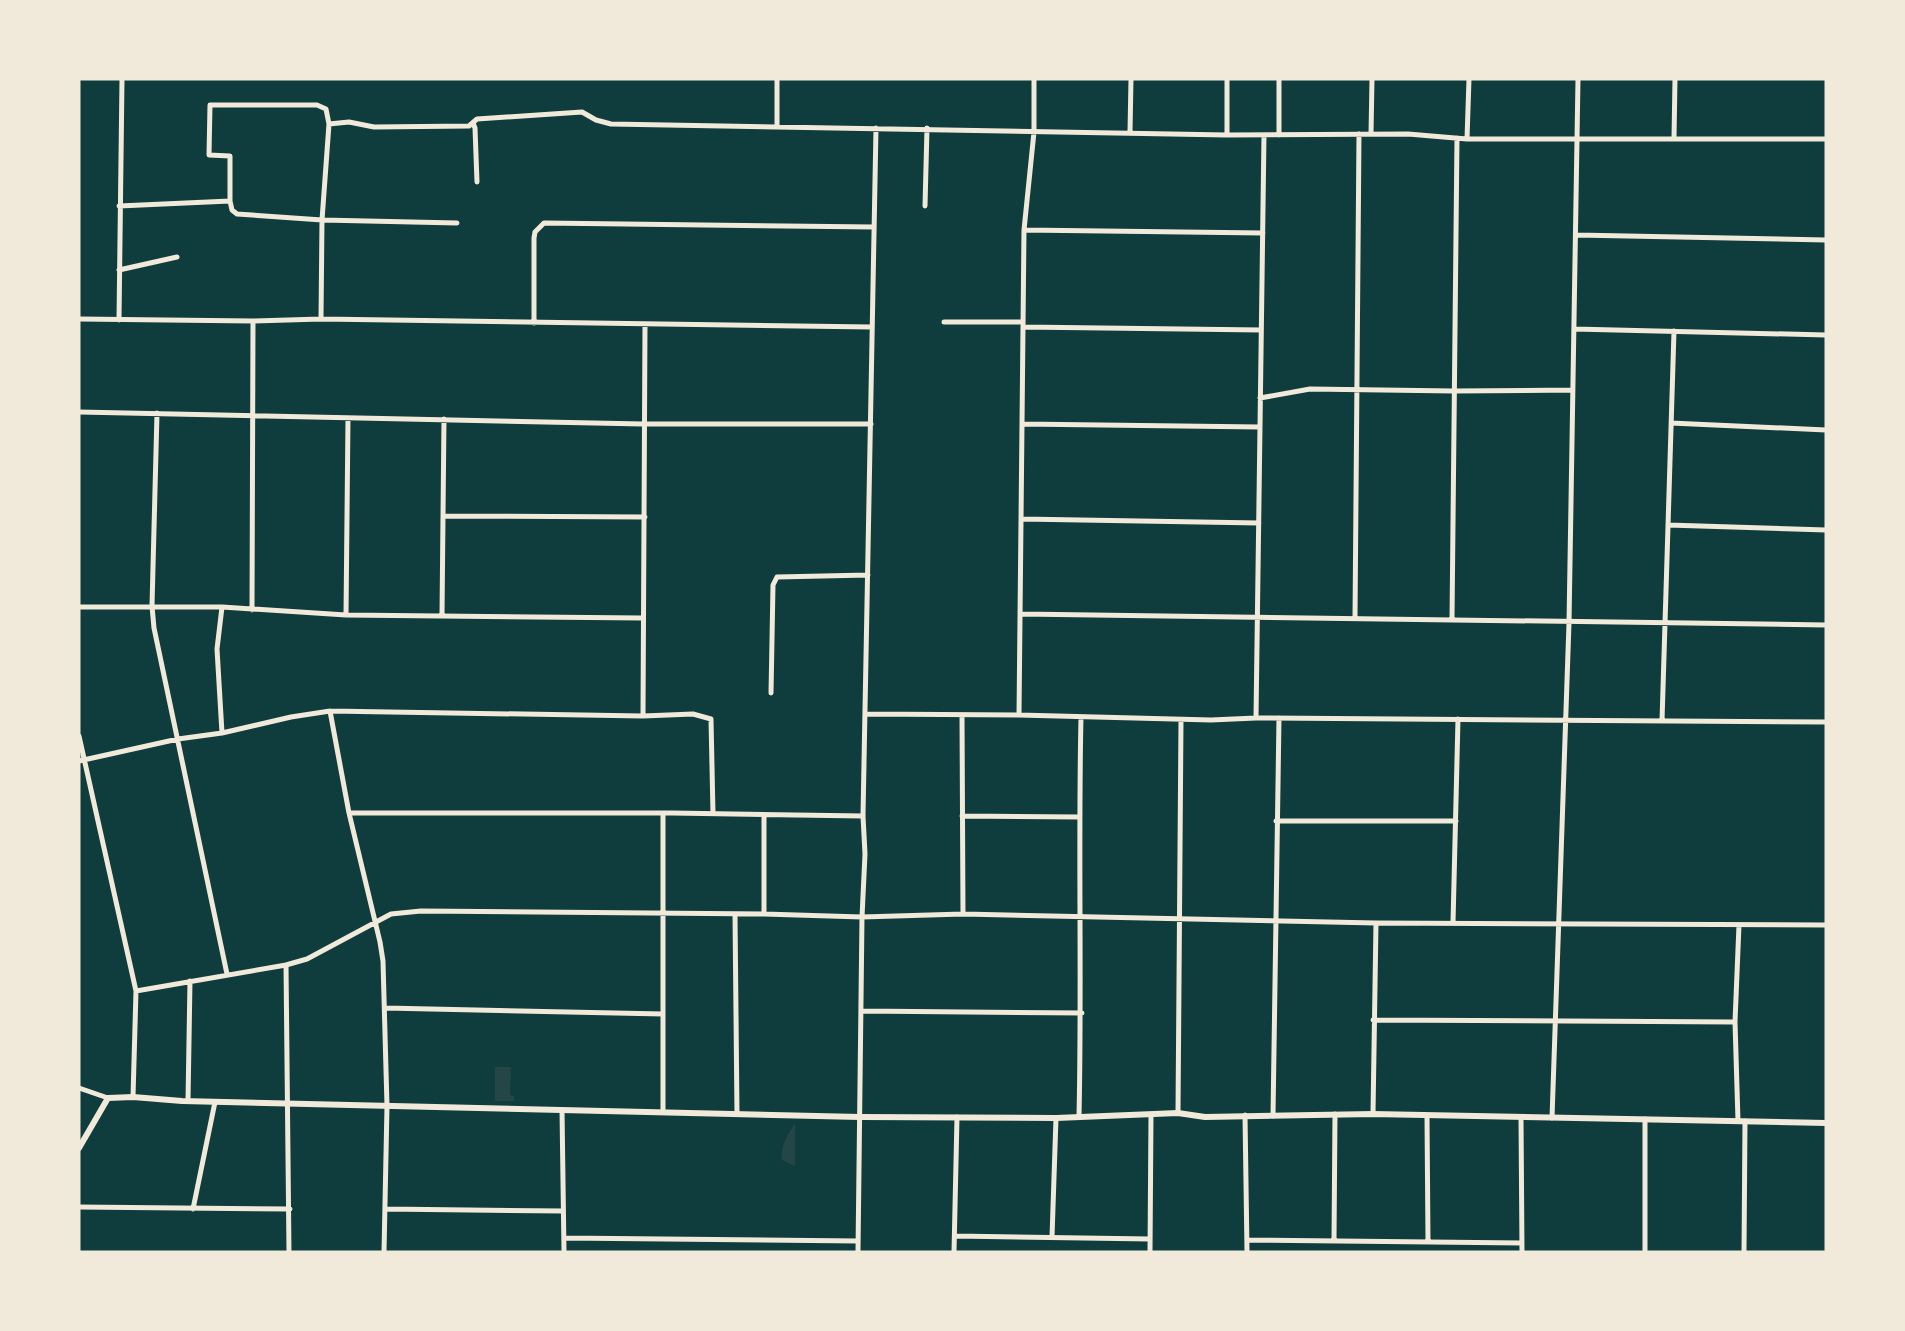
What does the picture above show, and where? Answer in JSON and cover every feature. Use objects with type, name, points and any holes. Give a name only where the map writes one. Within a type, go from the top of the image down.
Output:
[{"type":"street","points":[[118,320],[122,79]]},
{"type":"street","points":[[777,79],[777,126]]},
{"type":"street","points":[[1019,715],[1024,230],[1034,132],[1034,79]]},
{"type":"street","points":[[1130,132],[1131,79]]},
{"type":"street","points":[[1227,79],[1227,135]]},
{"type":"street","points":[[1279,79],[1279,135]]},
{"type":"street","points":[[1371,134],[1372,79]]},
{"type":"street","points":[[1468,139],[1469,79]]},
{"type":"street","points":[[1552,1118],[1569,623],[1578,79]]},
{"type":"street","points":[[1674,138],[1675,79]]},
{"type":"street","points":[[321,319],[322,220],[330,124],[326,109],[317,104],[210,105],[209,155],[230,156],[230,201],[232,210],[237,214],[322,220],[457,223]]},
{"type":"street","points":[[330,124],[338,122],[374,127],[420,128],[469,126],[477,119],[582,112],[611,124],[1227,135],[1371,134],[1468,139],[1826,139]]},
{"type":"street","points":[[473,123],[477,182]]},
{"type":"street","points":[[858,1252],[876,128]]},
{"type":"street","points":[[925,206],[927,128]]},
{"type":"street","points":[[1355,618],[1359,134]]},
{"type":"street","points":[[1256,718],[1264,135]]},
{"type":"street","points":[[1452,620],[1457,138]]},
{"type":"street","points":[[119,206],[230,201]]},
{"type":"street","points":[[534,323],[534,238],[535,232],[544,223],[874,227]]},
{"type":"street","points":[[1024,230],[1263,233]]},
{"type":"street","points":[[1576,234],[1826,240]]},
{"type":"street","points":[[119,270],[177,257]]},
{"type":"street","points":[[79,319],[321,319],[871,327]]},
{"type":"street","points":[[252,610],[253,321]]},
{"type":"street","points":[[944,322],[1261,330]]},
{"type":"street","points":[[643,716],[645,324]]},
{"type":"street","points":[[1574,329],[1826,335]]},
{"type":"street","points":[[1662,721],[1674,331]]},
{"type":"street","points":[[1260,398],[1310,389],[1573,390]]},
{"type":"street","points":[[79,412],[643,424],[871,425]]},
{"type":"street","points":[[157,413],[152,606],[154,628],[228,974]]},
{"type":"street","points":[[346,615],[348,418]]},
{"type":"street","points":[[442,615],[444,419]]},
{"type":"street","points":[[1671,423],[1826,430]]},
{"type":"street","points":[[1022,424],[1260,427]]},
{"type":"street","points":[[443,516],[645,517]]},
{"type":"street","points":[[1021,519],[1259,523]]},
{"type":"street","points":[[1668,525],[1826,530]]},
{"type":"street","points":[[771,693],[773,585],[777,578],[868,575]]},
{"type":"street","points":[[79,607],[222,607],[346,615],[642,618]]},
{"type":"street","points":[[222,607],[218,649],[222,733]]},
{"type":"street","points":[[1021,614],[1826,625]]},
{"type":"street","points":[[81,760],[178,739],[222,733],[291,716],[330,711],[643,716],[692,714],[710,719],[713,814]]},
{"type":"street","points":[[330,711],[349,813],[382,951],[387,1106],[384,1252]]},
{"type":"street","points":[[866,714],[1181,720],[1256,718],[1826,722]]},
{"type":"street","points":[[962,715],[963,914]]},
{"type":"street","points":[[1079,1116],[1082,1013],[1079,817],[1081,717]]},
{"type":"street","points":[[1273,1116],[1279,719]]},
{"type":"street","points":[[1453,923],[1458,719]]},
{"type":"street","points":[[1178,1114],[1181,720]]},
{"type":"street","points":[[79,736],[81,760],[136,991],[133,1097]]},
{"type":"street","points":[[349,813],[863,816]]},
{"type":"street","points":[[663,813],[663,1112]]},
{"type":"street","points":[[764,815],[764,914]]},
{"type":"street","points":[[962,816],[1079,817]]},
{"type":"street","points":[[1276,821],[1456,821]]},
{"type":"street","points":[[136,991],[286,965],[307,959],[391,914],[421,911],[862,917],[963,914],[1377,923],[1826,925]]},
{"type":"street","points":[[735,914],[737,1114]]},
{"type":"street","points":[[1373,1114],[1377,923]]},
{"type":"street","points":[[1739,925],[1735,1022],[1741,1121],[1744,1252]]},
{"type":"street","points":[[286,965],[289,1252]]},
{"type":"street","points":[[188,1101],[190,981]]},
{"type":"street","points":[[385,1008],[663,1014]]},
{"type":"street","points":[[862,1011],[1082,1013]]},
{"type":"street","points":[[1373,1020],[1735,1022]]},
{"type":"street","points":[[79,1088],[108,1098],[188,1101],[860,1117],[1056,1118],[1178,1114],[1205,1117],[1373,1114],[1826,1123]]},
{"type":"street","points":[[79,1148],[108,1098]]},
{"type":"street","points":[[193,1209],[215,1102]]},
{"type":"street","points":[[562,1110],[564,1252]]},
{"type":"street","points":[[1334,1240],[1335,1114]]},
{"type":"street","points":[[1150,1252],[1151,1115]]},
{"type":"street","points":[[1245,1115],[1247,1252]]},
{"type":"street","points":[[1427,1116],[1428,1242]]},
{"type":"street","points":[[954,1252],[957,1117]]},
{"type":"street","points":[[1052,1237],[1056,1118]]},
{"type":"street","points":[[1521,1118],[1522,1252]]},
{"type":"street","points":[[1644,1119],[1645,1252]]},
{"type":"street","points":[[79,1207],[290,1209]]},
{"type":"street","points":[[385,1209],[563,1211]]},
{"type":"street","points":[[954,1236],[1150,1239]]},
{"type":"street","points":[[564,1238],[858,1241]]},
{"type":"street","points":[[1248,1240],[1522,1243]]},
{"type":"shaded area","points":[[495,1067],[511,1067],[510,1095],[514,1096],[514,1101],[495,1101]]},
{"type":"shaded area","points":[[795,1124],[795,1166],[782,1160],[782,1150]]}]
